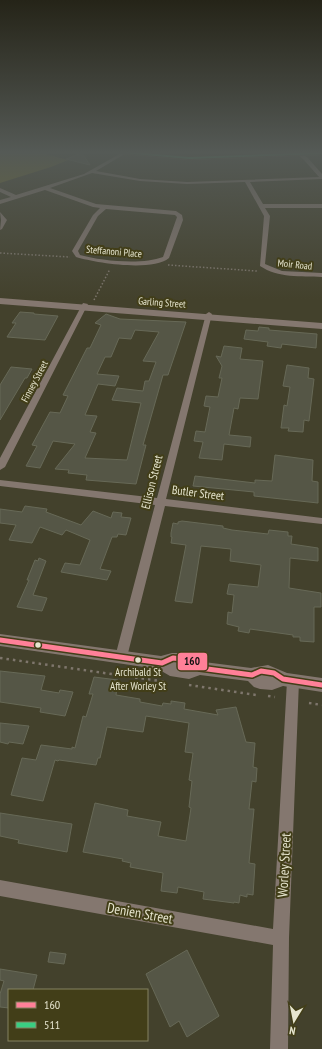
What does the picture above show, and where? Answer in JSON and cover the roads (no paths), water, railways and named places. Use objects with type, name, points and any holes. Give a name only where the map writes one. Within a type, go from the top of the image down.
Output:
[{"type":"street","points":[[79,201],[104,207]]},
{"type":"street","name":"Moir Road","points":[[259,201],[267,216],[262,265],[267,269],[279,272],[322,275]]},
{"type":"street","points":[[262,206],[322,206]]},
{"type":"street","name":"Steffanoni Place","points":[[104,207],[164,212],[180,216],[180,220],[166,258],[160,262],[149,263],[85,258],[78,256],[75,251],[96,215],[104,207]]},
{"type":"street","points":[[0,214],[4,220],[0,228]]},
{"type":"street","name":"Garling Street","points":[[0,299],[208,315],[322,326]]},
{"type":"street","name":"Finney Street","points":[[0,467],[87,305]]},
{"type":"street","name":"Garling Street","points":[[208,315],[322,322]]},
{"type":"street","name":"Ellison Street","points":[[121,657],[208,315]]},
{"type":"street","name":"Butler Street","points":[[0,483],[322,521]]},
{"type":"street","points":[[0,640],[162,663],[170,669],[188,672],[200,668],[252,676],[260,682],[272,683],[288,680],[322,685]]},
{"type":"street","name":"Worley Street","points":[[281,1048],[281,938],[288,680]]},
{"type":"street","name":"Denien Street","points":[[0,888],[281,938]]},
{"type":"place","name":"Archibald St After Worley St","points":[[138,660]]}]
